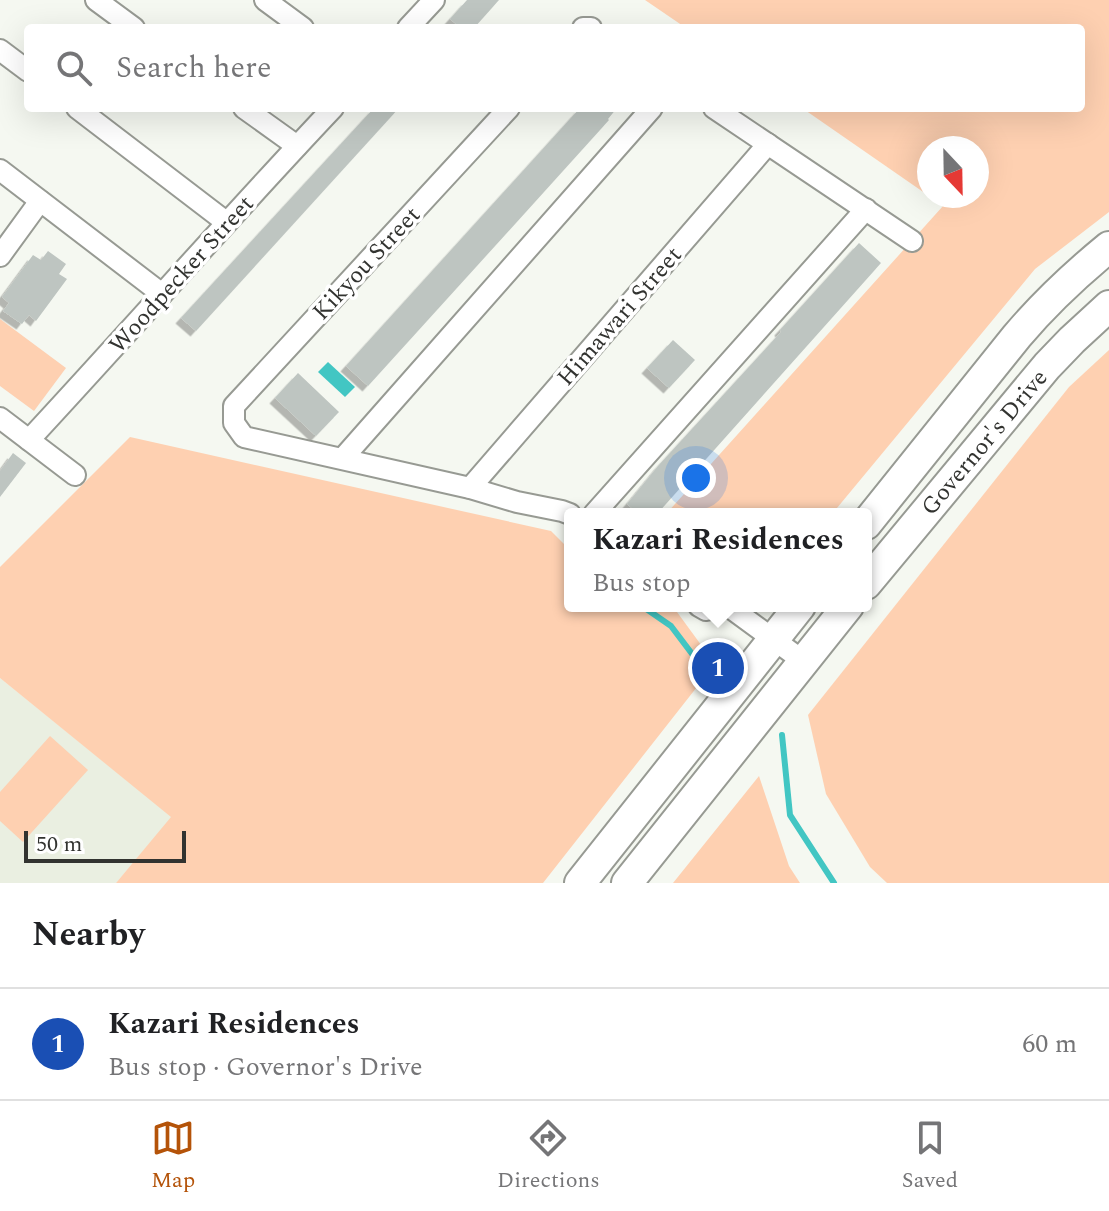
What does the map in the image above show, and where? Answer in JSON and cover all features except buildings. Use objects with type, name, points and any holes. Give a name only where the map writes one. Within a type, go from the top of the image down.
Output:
[{"type":"main road","name":"Governor's Drive","points":[[872,517],[1017,336],[1067,282],[1109,247]]},
{"type":"main road","name":"Governor's Drive","points":[[872,577],[1047,366],[1109,306]]},
{"type":"main road","points":[[580,883],[795,612]]},
{"type":"main road","points":[[627,883],[843,612]]},
{"type":"street","points":[[96,0],[129,24]]},
{"type":"street","points":[[265,0],[298,24]]},
{"type":"street","points":[[412,24],[432,1]]},
{"type":"street","points":[[0,50],[24,68]]},
{"type":"street","points":[[82,112],[226,222]]},
{"type":"street","points":[[250,112],[297,146]]},
{"type":"street","name":"Woodpecker Street","points":[[29,440],[329,112]]},
{"type":"street","name":"Kikyou Street","points":[[343,458],[244,437],[234,423],[234,406],[505,112]]},
{"type":"street","points":[[564,512],[343,458],[648,112]]},
{"type":"street","points":[[720,112],[912,241]]},
{"type":"street","name":"Himawari Street","points":[[470,488],[768,144]]},
{"type":"street","points":[[0,170],[162,294]]},
{"type":"street","points":[[0,256],[40,201]]},
{"type":"street","points":[[599,508],[866,209]]},
{"type":"street","points":[[0,418],[75,475]]},
{"type":"street","points":[[736,612],[803,661]]},
{"type":"shaded area","points":[[645,0],[1109,0],[1109,212],[1035,269],[837,508],[671,508],[941,208],[989,208],[989,136],[917,136],[917,188],[808,112],[1085,112],[1085,24],[680,24]]},
{"type":"shaded area","points":[[0,319],[66,368],[34,411],[0,386]]},
{"type":"shaded area","points":[[1109,350],[1109,883],[887,883],[870,867],[826,794],[808,715],[1069,387]]},
{"type":"shaded area","points":[[130,437],[551,531],[564,544],[564,612],[677,612],[715,664],[543,883],[116,883],[171,817],[0,678],[0,567]]},
{"type":"shaded area","points":[[0,678],[172,817],[116,883],[0,883]]},
{"type":"shaded area","points":[[50,736],[88,770],[23,842],[0,821],[0,792]]},
{"type":"shaded area","points":[[759,776],[789,866],[800,883],[673,883]]},
{"type":"water","points":[[328,362],[355,387],[345,397],[318,372]]},
{"type":"waterway","points":[[651,612],[671,626],[705,671]]},
{"type":"waterway","points":[[782,735],[790,815],[834,883]]},
{"type":"place","name":"Kazari Residences","points":[[718,668]]}]
